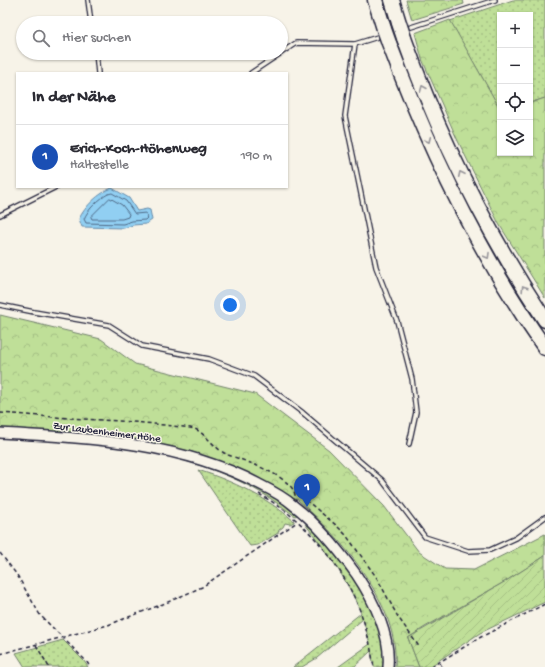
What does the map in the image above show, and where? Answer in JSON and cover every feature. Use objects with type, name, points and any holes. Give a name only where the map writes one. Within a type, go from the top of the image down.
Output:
[{"type":"highway","points":[[375,0],[418,78],[471,194],[520,283],[545,320]]},
{"type":"highway","points":[[392,0],[394,33],[412,105],[476,237],[506,288],[545,348]]},
{"type":"street","name":"Zur Laubenheimer Höhe","points":[[0,433],[134,444],[181,454],[230,470],[277,494],[293,505],[322,532],[337,549],[360,581],[369,596],[382,626],[387,644],[388,667]]},
{"type":"lane","points":[[88,0],[91,16]]},
{"type":"lane","points":[[288,48],[296,43],[355,44],[496,0]]},
{"type":"lane","points":[[355,44],[345,116],[376,267],[397,322],[412,379],[416,412],[409,444]]},
{"type":"lane","points":[[97,60],[98,72]]},
{"type":"lane","points":[[252,72],[270,60]]},
{"type":"lane","points":[[0,215],[54,188]]},
{"type":"lane","points":[[0,305],[110,325],[142,346],[210,359],[254,376],[303,413],[382,480],[425,537],[468,551],[490,550],[516,538],[545,517]]},
{"type":"path","points":[[0,412],[72,419],[146,423],[184,427],[197,430],[227,455],[249,462],[272,473],[291,485],[295,491],[337,526],[346,535],[377,578],[398,617],[420,648]]},
{"type":"path","points":[[295,491],[295,498]]},
{"type":"path","points":[[258,493],[298,522],[319,543],[333,560],[345,579],[361,613],[368,636],[374,667]]},
{"type":"path","points":[[0,654],[108,625],[202,587],[298,522]]},
{"type":"path","points":[[0,553],[17,575],[40,615],[87,662],[90,667]]},
{"type":"path","points":[[431,667],[481,637],[545,604]]},
{"type":"path","points":[[36,645],[50,667]]},
{"type":"path","points":[[440,663],[442,667]]},
{"type":"green space","points":[[406,0],[463,0],[464,4],[412,20]]},
{"type":"green space","points":[[513,0],[545,0],[545,98],[533,102],[533,12],[497,12],[497,104],[450,21]]},
{"type":"green space","points":[[450,20],[497,104],[497,156],[533,156],[533,102],[545,98],[545,298],[499,224],[457,139],[422,59],[415,33]]},
{"type":"green space","points":[[0,315],[101,339],[135,364],[255,394],[329,450],[384,506],[419,552],[445,569],[474,570],[545,534],[545,556],[506,581],[408,638],[419,667],[395,667],[394,644],[388,620],[378,597],[365,575],[349,554],[315,516],[298,500],[230,465],[189,451],[142,442],[0,430]]},
{"type":"green space","points":[[103,444],[156,451],[204,464],[228,473],[250,484],[273,497],[297,515],[295,516],[254,488],[205,467],[159,454],[106,446]]},
{"type":"green space","points":[[198,470],[224,479],[261,497],[283,512],[294,522],[290,524],[285,523],[278,533],[258,545],[250,546]]},
{"type":"green space","points":[[305,524],[313,530],[344,564],[365,597],[374,615],[380,633],[383,650],[383,667],[374,667],[371,651],[354,667],[338,667],[370,644],[363,619],[317,658],[302,667],[293,667],[361,613],[350,589],[329,556]]},
{"type":"green space","points":[[545,556],[545,602],[480,633],[429,667],[419,667],[408,638],[506,581]]},
{"type":"green space","points":[[63,640],[88,667],[25,667],[16,653]]},
{"type":"water","points":[[112,188],[129,198],[137,211],[147,209],[150,210],[152,220],[146,224],[133,225],[124,228],[82,227],[79,219],[85,209],[97,197]]},
{"type":"place","name":"Erich-Koch-Höhenweg","points":[[307,507]]}]
